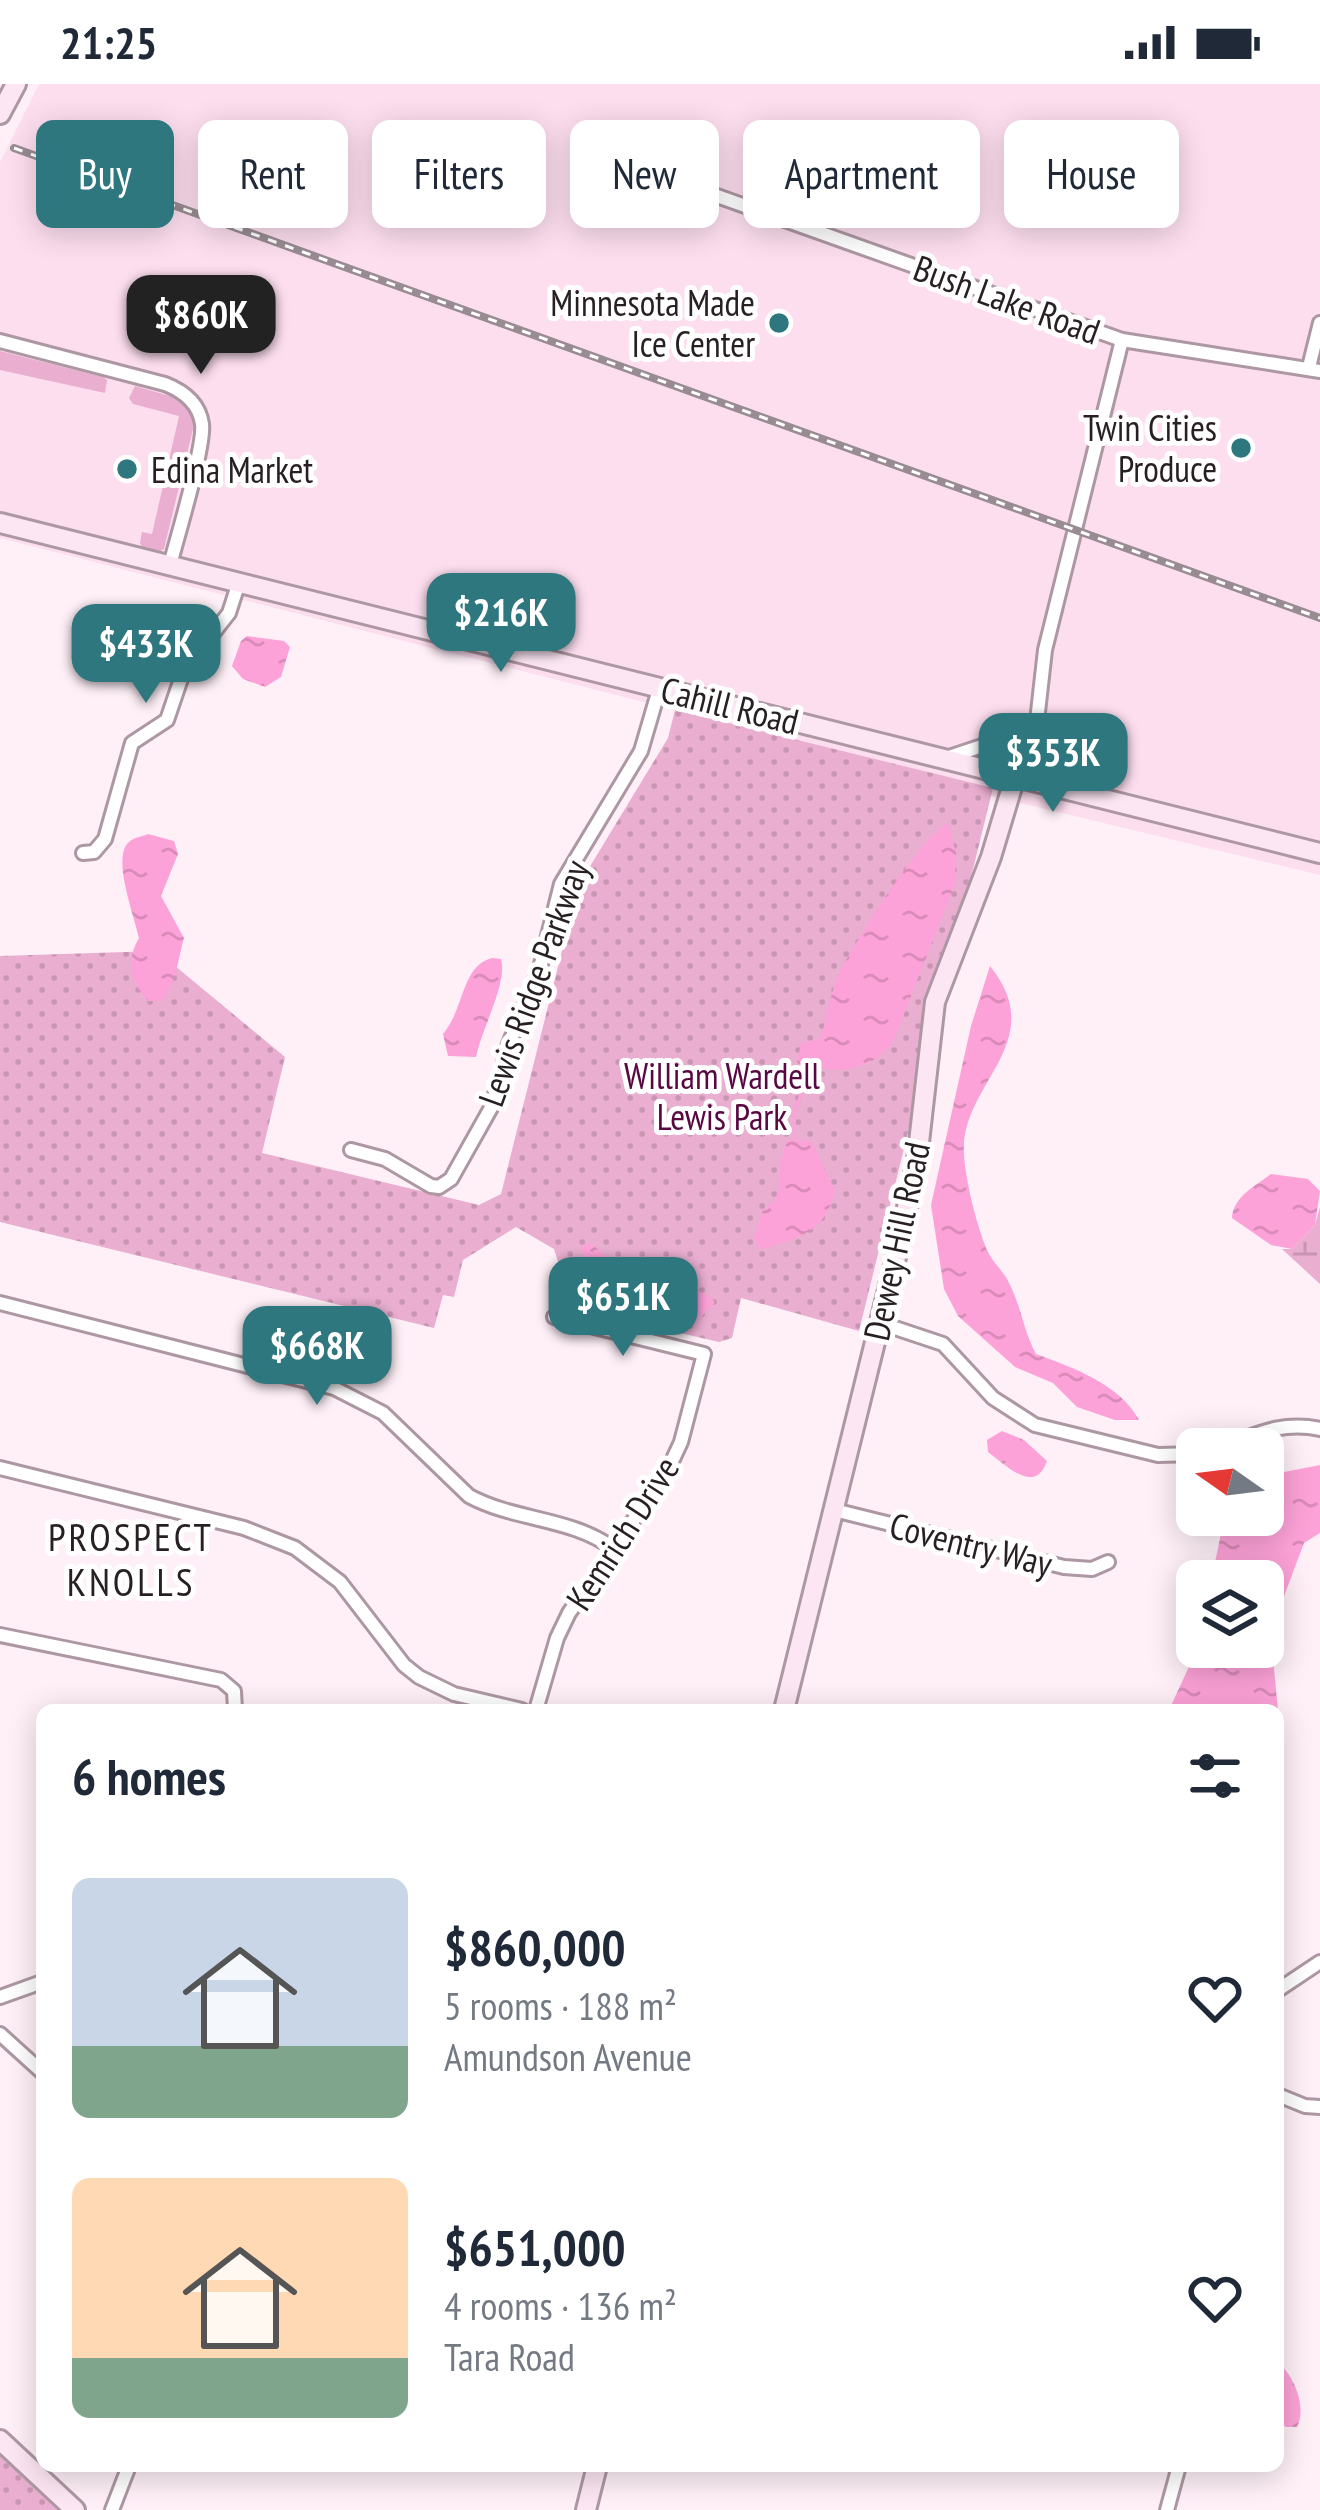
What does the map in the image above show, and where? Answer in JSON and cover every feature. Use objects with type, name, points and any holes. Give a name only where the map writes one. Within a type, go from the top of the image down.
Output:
[{"type":"street","points":[[0,114],[16,84]]},
{"type":"street","name":"Bush Lake Road","points":[[719,196],[1122,340],[1315,369]]},
{"type":"street","points":[[1315,369],[1320,323]]},
{"type":"street","points":[[1104,800],[1072,773],[1036,721],[1045,650],[1122,340]]},
{"type":"street","points":[[0,341],[165,384],[192,402],[202,423],[202,437],[170,565]]},
{"type":"street","name":"Cahill Road","points":[[0,523],[1320,853]]},
{"type":"street","points":[[83,854],[94,852],[105,838],[132,743],[167,721],[184,670],[229,614],[239,582]]},
{"type":"street","name":"Lewis Ridge Parkway","points":[[351,1150],[385,1159],[431,1186],[452,1179],[492,1106],[509,1044],[540,968],[561,884],[641,751],[660,686]]},
{"type":"street","points":[[941,759],[985,747],[1036,721]]},
{"type":"street","name":"Dewey Hill Road","points":[[786,1704],[917,1160],[935,1002],[991,857],[1015,777]]},
{"type":"street","points":[[0,1303],[334,1388],[383,1414],[469,1496],[574,1527],[614,1549]]},
{"type":"street","name":"Kemrich Drive","points":[[538,1704],[569,1613],[667,1472],[691,1410],[704,1354],[554,1317]]},
{"type":"street","points":[[880,1323],[944,1344],[993,1398],[1035,1425],[1158,1454],[1176,1454]]},
{"type":"street","points":[[1272,1428],[1295,1424],[1320,1429]]},
{"type":"street","points":[[0,1468],[244,1528],[296,1548],[340,1582],[418,1677],[454,1694],[496,1704]]},
{"type":"street","name":"Coventry Way","points":[[834,1510],[1064,1567],[1092,1569],[1108,1562]]},
{"type":"street","points":[[0,1635],[221,1680],[234,1691],[235,1704]]},
{"type":"street","points":[[1284,1986],[1320,1962]]},
{"type":"street","points":[[0,1997],[36,1984]]},
{"type":"street","points":[[0,2034],[36,2067]]},
{"type":"street","points":[[1284,2097],[1320,2107]]},
{"type":"street","points":[[0,2440],[75,2510]]},
{"type":"street","points":[[112,2510],[127,2472]]},
{"type":"street","points":[[586,2510],[596,2472]]},
{"type":"street","points":[[1167,2510],[1177,2472]]},
{"type":"shaded area","points":[[39,84],[1320,84],[1320,875],[991,796],[675,710],[0,538],[0,162]]},
{"type":"green space","points":[[0,351],[103,377],[105,393],[0,370]]},
{"type":"green space","points":[[135,386],[184,400],[195,421],[164,549],[155,554],[143,551],[140,543],[142,532],[152,534],[179,416],[133,404],[129,398]]},
{"type":"green space","name":"William Wardell Lewis Park","points":[[675,710],[993,788],[859,1331],[741,1298],[732,1338],[719,1342],[573,1308],[554,1249],[516,1227],[463,1260],[454,1297],[443,1295],[434,1328],[0,1222],[0,956],[157,951],[285,1057],[262,1153],[479,1205],[501,1194],[583,867],[589,868],[668,738]]},
{"type":"green space","points":[[1320,1207],[1320,1284],[1282,1249],[1292,1249],[1315,1225]]},
{"type":"green space","points":[[0,2456],[58,2510],[0,2510]]},
{"type":"water","points":[[247,636],[284,641],[290,647],[281,677],[265,687],[243,679],[232,666]]},
{"type":"water","points":[[948,823],[956,853],[955,884],[893,1042],[873,1060],[850,1069],[797,1063],[801,1043],[821,1038],[835,983],[863,933],[907,867]]},
{"type":"water","points":[[148,834],[174,841],[178,854],[161,896],[184,938],[173,980],[161,1001],[148,1001],[134,979],[131,963],[139,938],[123,873],[124,850],[131,840]]},
{"type":"water","points":[[492,958],[501,959],[501,980],[476,1057],[448,1056],[443,1034],[474,970]]},
{"type":"water","points":[[990,966],[1006,993],[1011,1018],[1008,1041],[966,1129],[965,1165],[981,1233],[1010,1285],[1036,1354],[1108,1387],[1139,1420],[1115,1420],[1077,1407],[1053,1383],[1015,1367],[958,1316],[944,1289],[931,1205],[971,1026]]},
{"type":"water","points":[[787,1140],[811,1141],[835,1191],[817,1225],[761,1250],[754,1239],[762,1212],[774,1202],[779,1189]]},
{"type":"water","points":[[1271,1174],[1308,1179],[1320,1191],[1315,1225],[1292,1249],[1271,1245],[1232,1218],[1241,1198]]},
{"type":"water","points":[[590,1242],[634,1272],[692,1289],[715,1302],[700,1318],[685,1319],[662,1306],[604,1295],[595,1289],[581,1248]]},
{"type":"water","points":[[1002,1431],[1024,1440],[1047,1461],[1042,1471],[1028,1477],[988,1452],[987,1440]]},
{"type":"water","points":[[1320,1465],[1320,1533],[1304,1543],[1284,1596],[1284,1560],[1215,1560],[1221,1536],[1284,1536],[1284,1472]]},
{"type":"water","points":[[1188,1668],[1274,1668],[1277,1704],[1172,1704]]},
{"type":"water","points":[[1284,2369],[1297,2392],[1300,2410],[1297,2427],[1286,2427]]},
{"type":"waterway","points":[[794,1139],[795,1110],[811,1068]]},
{"type":"railway","points":[[14,148],[1320,618]]},
{"type":"place","name":"Minnesota Made Ice Center","points":[[779,323]]},
{"type":"place","name":"Twin Cities Produce","points":[[1241,448]]},
{"type":"place","name":"Edina Market","points":[[127,469]]},
{"type":"district","name":"PROSPECT KNOLLS","points":[[131,1558]]}]
